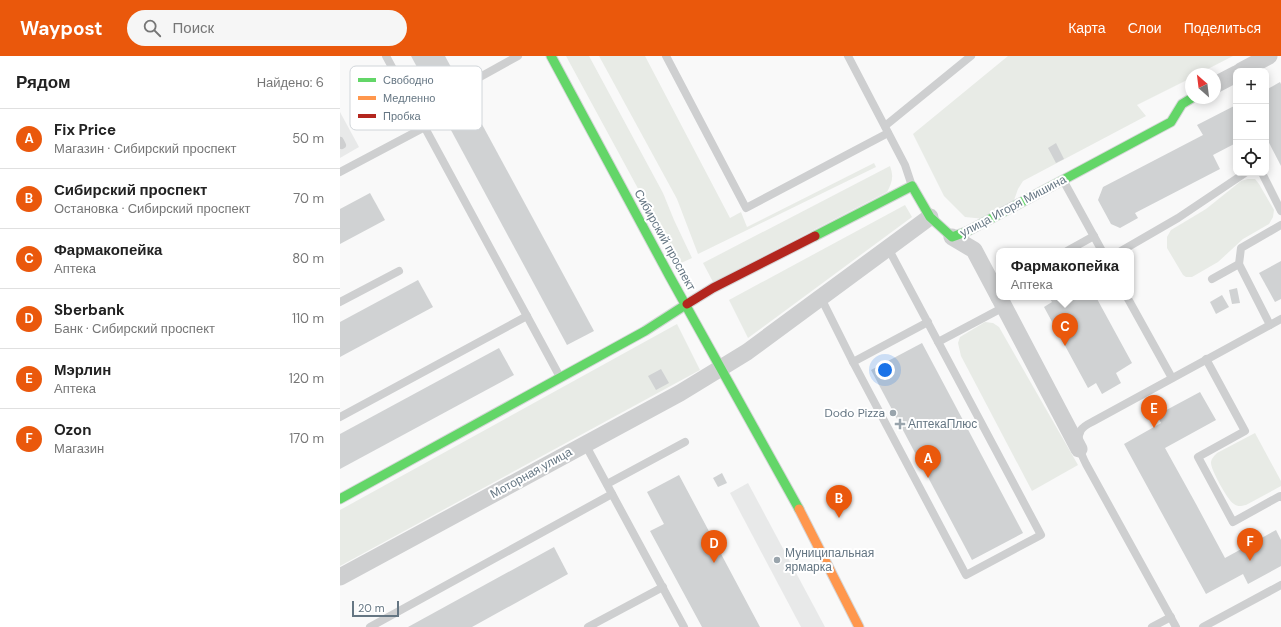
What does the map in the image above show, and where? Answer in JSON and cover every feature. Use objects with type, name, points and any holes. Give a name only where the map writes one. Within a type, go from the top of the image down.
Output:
[{"type":"street","name":"Сибирский проспект","points":[[551,56],[686,305],[791,493],[859,627]]},
{"type":"street","points":[[1247,68],[1269,56]]},
{"type":"street","points":[[1221,83],[1233,76]]},
{"type":"street","name":"улица Игоря Мишина","points":[[912,186],[930,217],[952,237],[966,232],[1171,122],[1182,104],[1185,102]]},
{"type":"street","points":[[340,499],[561,378],[645,330],[713,288],[912,186]]},
{"type":"street","points":[[721,368],[747,352],[930,217]]},
{"type":"street","points":[[952,237],[974,250],[996,290]]},
{"type":"street","points":[[1001,300],[1079,449]]},
{"type":"street","name":"Моторная улица","points":[[340,577],[680,393],[721,368]]},
{"type":"lane","points":[[386,56],[391,66]]},
{"type":"lane","points":[[482,76],[518,56]]},
{"type":"lane","points":[[666,56],[746,208],[886,129],[971,56]]},
{"type":"lane","points":[[848,56],[905,165],[912,186]]},
{"type":"lane","points":[[340,172],[418,130]]},
{"type":"lane","points":[[426,130],[561,378]]},
{"type":"lane","points":[[1126,248],[1178,218],[1240,176]]},
{"type":"lane","points":[[1264,176],[1281,211]]},
{"type":"lane","points":[[1063,180],[1100,248]]},
{"type":"lane","points":[[1270,325],[1239,264],[1242,248],[1281,226]]},
{"type":"lane","points":[[1072,248],[1094,236]]},
{"type":"lane","points":[[821,298],[853,362],[966,575],[1041,535],[888,248]]},
{"type":"lane","points":[[1212,279],[1239,264]]},
{"type":"lane","points":[[340,302],[399,271]]},
{"type":"lane","points":[[938,342],[996,298]]},
{"type":"lane","points":[[1129,300],[1172,378]]},
{"type":"lane","points":[[340,417],[527,316]]},
{"type":"lane","points":[[1176,627],[1086,464],[1079,449],[1078,437],[1082,429],[1092,422],[1281,319]]},
{"type":"lane","points":[[853,362],[928,322]]},
{"type":"lane","points":[[1206,360],[1245,431],[1198,457],[1233,522],[1280,496],[1281,497]]},
{"type":"lane","points":[[607,484],[685,442]]},
{"type":"lane","points":[[585,444],[684,627]]},
{"type":"lane","points":[[370,627],[612,494]]},
{"type":"lane","points":[[1203,627],[1281,585]]},
{"type":"lane","points":[[588,627],[662,587]]},
{"type":"lane","points":[[1152,627],[1171,617]]},
{"type":"shaded area","points":[[566,56],[589,56],[663,193],[692,258],[679,264]]},
{"type":"shaded area","points":[[599,56],[645,56],[730,218],[741,212],[747,227],[874,163],[876,167],[698,254],[677,199]]},
{"type":"shaded area","points":[[1008,56],[1233,56],[1210,68],[1185,68],[1185,81],[1137,105],[1146,116],[1023,181],[1018,189],[1013,203],[985,219],[965,217],[944,196],[913,134]]},
{"type":"shaded area","points":[[340,112],[359,147],[340,158]]},
{"type":"shaded area","points":[[890,166],[892,180],[887,192],[713,282],[703,263]]},
{"type":"shaded area","points":[[1255,179],[1274,210],[1273,217],[1269,224],[1243,239],[1218,262],[1192,277],[1186,277],[1183,275],[1167,248],[1167,237],[1171,230],[1206,209],[1241,181]]},
{"type":"shaded area","points":[[905,205],[912,217],[748,338],[729,300]]},
{"type":"shaded area","points":[[985,322],[993,323],[999,327],[1078,465],[1032,491],[961,356],[958,343],[960,337]]},
{"type":"shaded area","points":[[677,324],[700,370],[340,566],[340,510]]},
{"type":"shaded area","points":[[1255,433],[1281,481],[1281,486],[1246,505],[1238,506],[1231,502],[1224,492],[1214,472],[1211,462],[1217,453]]},
{"type":"shaded area","name":"Муниципальная ярмарка","points":[[748,483],[825,627],[801,627],[730,493]]},
{"type":"building","points":[[411,56],[445,56],[450,66],[416,66]]},
{"type":"building","points":[[1280,82],[1281,84],[1281,166],[1269,143],[1269,88]]},
{"type":"building","points":[[1233,107],[1233,145],[1213,155],[1220,169],[1135,213],[1138,218],[1120,228],[1111,224],[1098,200],[1103,187],[1203,135],[1197,125]]},
{"type":"building","points":[[482,124],[594,331],[567,345],[451,130],[482,130]]},
{"type":"building","points":[[1056,143],[1064,159],[1056,163],[1048,148]]},
{"type":"building","points":[[370,193],[385,220],[340,244],[340,209]]},
{"type":"building","points":[[1281,261],[1281,299],[1275,302],[1259,273]]},
{"type":"building","points":[[418,280],[433,307],[340,357],[340,322]]},
{"type":"building","points":[[1237,288],[1240,303],[1232,304],[1229,290]]},
{"type":"building","points":[[1222,295],[1229,307],[1216,314],[1210,302]]},
{"type":"building","points":[[1051,300],[1098,300],[1132,363],[1116,373],[1121,383],[1102,394],[1096,383],[1088,388],[1044,307],[1052,302]]},
{"type":"building","points":[[922,343],[1023,533],[972,560],[871,370]]},
{"type":"building","points":[[499,348],[514,375],[340,469],[340,434]]},
{"type":"building","points":[[661,369],[669,383],[656,390],[648,376]]},
{"type":"building","points":[[1200,392],[1216,420],[1165,448],[1225,558],[1276,530],[1281,540],[1281,566],[1248,584],[1243,574],[1206,594],[1124,444],[1161,423],[1157,415]]},
{"type":"building","points":[[722,473],[727,483],[718,487],[713,478]]},
{"type":"building","points":[[679,475],[760,627],[702,627],[650,531],[664,524],[647,492]]},
{"type":"building","points":[[554,547],[568,574],[472,627],[408,627]]},
{"type":"traffic: fast","points":[[551,56],[670,277],[799,509]]},
{"type":"traffic: fast","points":[[815,236],[912,186],[930,217],[952,237],[966,232],[1171,122],[1182,104],[1185,102]]},
{"type":"traffic: fast","points":[[340,499],[645,331],[687,304]]},
{"type":"traffic: slow","points":[[799,509],[859,627]]},
{"type":"traffic: jam","points":[[687,304],[713,288],[815,236]]},
{"type":"place","name":"Фармакопейка","points":[[1065,346]]},
{"type":"place","name":"Dodo Pizza","points":[[893,413]]},
{"type":"place","name":"АптекаПлюс","points":[[900,424]]},
{"type":"place","name":"Мэрлин","points":[[1154,428]]},
{"type":"place","name":"Fix Price","points":[[928,478]]},
{"type":"place","name":"Сибирский проспект","points":[[839,518]]},
{"type":"place","name":"Муниципальная ярмарка","points":[[777,560]]},
{"type":"place","name":"Ozon","points":[[1250,561]]},
{"type":"place","name":"Sberbank","points":[[714,563]]}]
